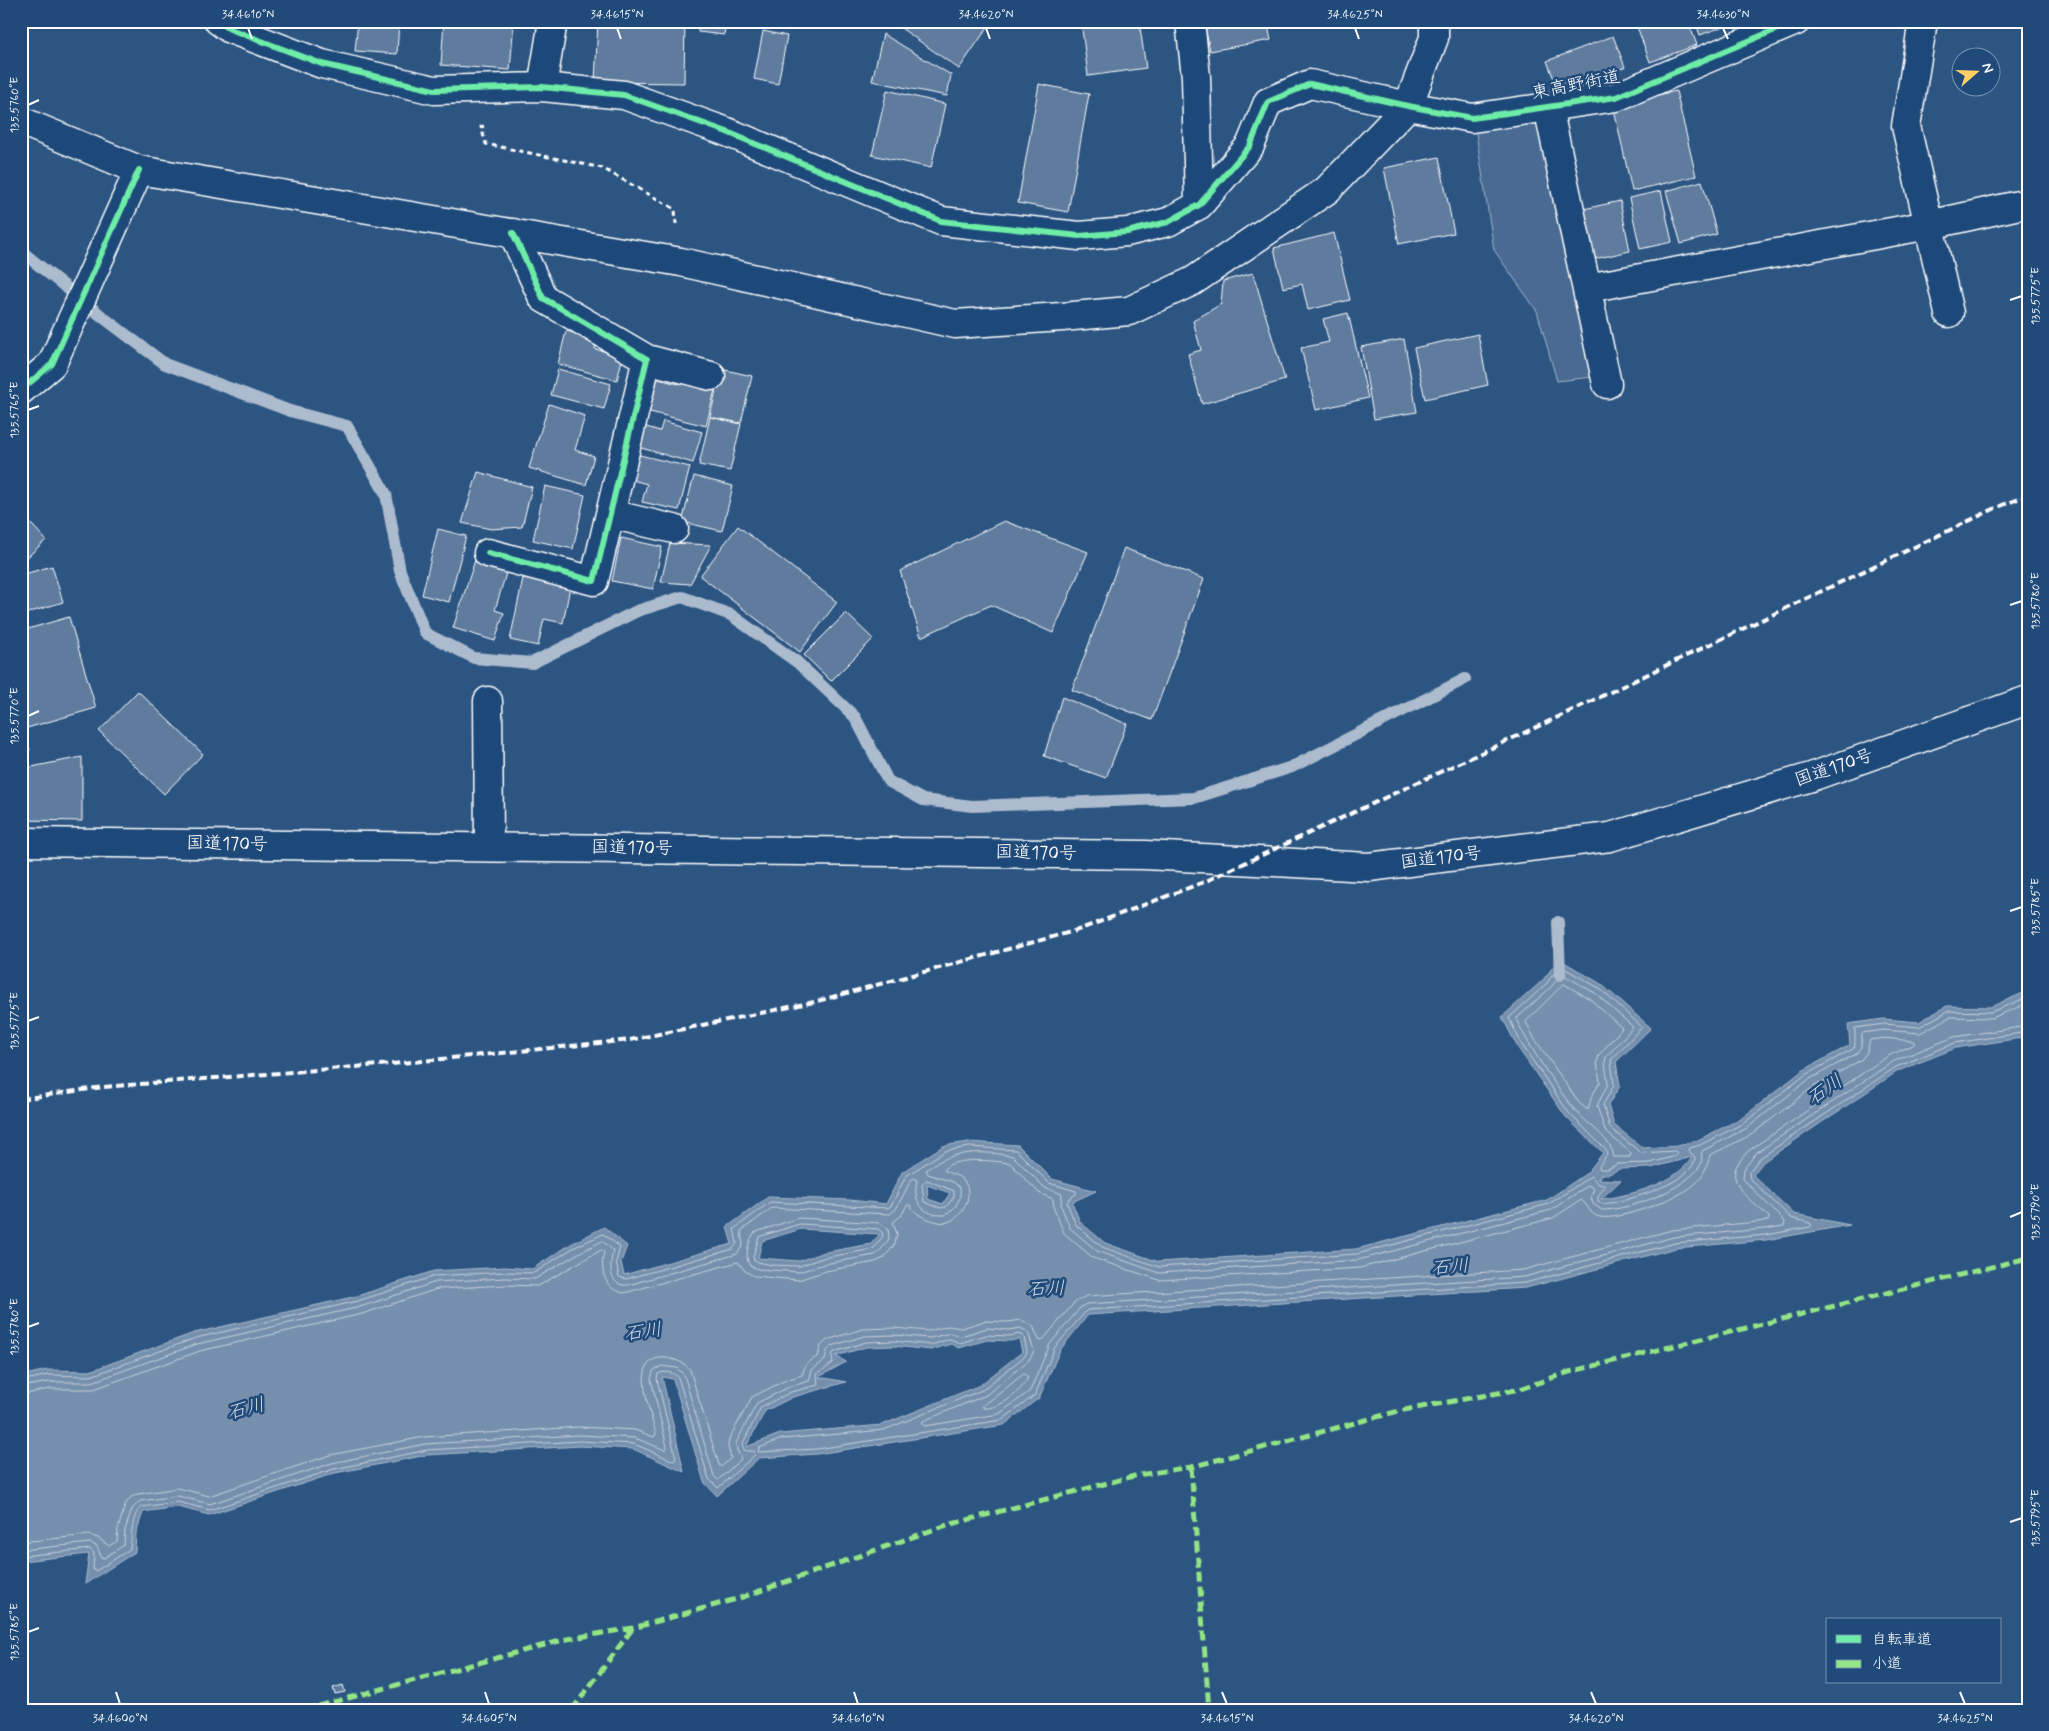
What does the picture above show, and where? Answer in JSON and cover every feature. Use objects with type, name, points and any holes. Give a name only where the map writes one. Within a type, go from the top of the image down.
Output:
[{"type":"main road","points":[[219,21],[230,29],[322,64],[434,90],[542,87],[624,95],[727,132],[941,221],[1079,236],[1127,232],[1168,222],[1199,206],[1196,77],[1190,21]]},
{"type":"main road","points":[[542,87],[553,21]]},
{"type":"main road","points":[[21,121],[139,170],[680,262],[955,324],[1128,311],[1193,281],[1327,190],[1408,106],[1434,38],[1434,21]]},
{"type":"main road","name":"東高野街道","points":[[1199,206],[1250,146],[1268,102],[1310,84],[1472,118],[1616,97],[1796,21]]},
{"type":"main road","points":[[1923,21],[1906,126],[1949,313]]},
{"type":"main road","points":[[1548,107],[1608,384]]},
{"type":"main road","points":[[21,390],[52,364],[139,170]]},
{"type":"main road","points":[[1587,288],[1929,225],[2028,203]]},
{"type":"main road","points":[[513,234],[543,298],[647,359],[711,376]]},
{"type":"main road","points":[[488,553],[594,581],[647,359]]},
{"type":"main road","points":[[610,514],[674,529]]},
{"type":"main road","name":"国道170号","points":[[21,842],[1145,855],[1369,867],[1610,836],[1811,777],[2028,700]]},
{"type":"main road","points":[[488,701],[489,847]]},
{"type":"path","points":[[490,126],[481,127],[486,144],[602,168],[675,209],[680,262]]},
{"type":"shaded area","points":[[1546,109],[1602,376],[1557,381],[1537,311],[1494,250],[1474,120]]},
{"type":"water","name":"石川","points":[[1559,959],[1601,984],[1651,1028],[1616,1062],[1620,1086],[1608,1105],[1614,1125],[1643,1148],[1678,1146],[1698,1140],[1742,1118],[1802,1071],[1850,1045],[1848,1024],[1883,1019],[1919,1022],[1947,1006],[1990,1007],[2028,991],[2028,1037],[1956,1048],[1898,1071],[1763,1162],[1753,1175],[1794,1214],[1850,1225],[1766,1240],[1676,1248],[1526,1288],[1088,1315],[1060,1350],[1039,1398],[1004,1425],[817,1454],[759,1458],[717,1496],[704,1482],[673,1379],[662,1377],[684,1472],[633,1449],[580,1446],[427,1455],[335,1473],[209,1515],[178,1507],[143,1512],[136,1533],[135,1552],[85,1584],[89,1554],[21,1561],[21,1376],[47,1370],[90,1371],[194,1333],[357,1296],[434,1271],[505,1267],[532,1269],[571,1244],[604,1227],[627,1246],[621,1262],[624,1275],[732,1244],[727,1227],[768,1197],[850,1200],[886,1204],[902,1172],[943,1146],[968,1142],[1018,1145],[1052,1179],[1096,1191],[1072,1202],[1080,1222],[1105,1243],[1159,1262],[1356,1249],[1547,1200],[1587,1173],[1603,1153],[1566,1117],[1518,1048],[1502,1017],[1543,980]],"holes":[[[1692,1157],[1676,1174],[1652,1187],[1625,1195],[1601,1199],[1621,1180],[1598,1179],[1602,1174],[1609,1174],[1619,1169],[1651,1168]],[[927,1185],[950,1193],[943,1204],[928,1199]],[[801,1229],[879,1234],[871,1244],[821,1253],[799,1261],[758,1258],[762,1241]],[[1019,1339],[1022,1352],[980,1385],[882,1425],[780,1434],[746,1447],[765,1411],[793,1397],[846,1382],[819,1377],[846,1362],[836,1356],[866,1347],[894,1346],[931,1350],[951,1344],[959,1348],[987,1340],[1010,1341]]]},
{"type":"building","points":[[358,21],[399,21],[397,54],[355,51]]},
{"type":"building","points":[[444,21],[514,21],[510,70],[441,65]]},
{"type":"building","points":[[598,21],[685,21],[684,83],[595,82]]},
{"type":"building","points":[[699,21],[726,21],[724,35],[698,32]]},
{"type":"building","points":[[891,21],[992,21],[959,69]]},
{"type":"building","points":[[1081,21],[1139,21],[1146,68],[1088,76]]},
{"type":"building","points":[[1204,21],[1267,21],[1271,40],[1210,51]]},
{"type":"building","points":[[1635,21],[1688,21],[1697,45],[1650,62]]},
{"type":"building","points":[[1695,21],[1726,21],[1728,25],[1700,35]]},
{"type":"building","points":[[763,31],[787,36],[778,84],[754,79]]},
{"type":"building","points":[[883,34],[951,75],[947,96],[872,81]]},
{"type":"building","points":[[1613,36],[1625,67],[1559,92],[1547,61]]},
{"type":"building","points":[[1039,84],[1089,94],[1068,212],[1018,203]]},
{"type":"building","points":[[887,90],[945,104],[931,168],[872,155]]},
{"type":"building","points":[[1676,91],[1696,176],[1632,191],[1613,105]]},
{"type":"building","points":[[1439,157],[1454,233],[1399,244],[1384,168]]},
{"type":"building","points":[[1702,181],[1717,234],[1681,244],[1666,191]]},
{"type":"building","points":[[1661,191],[1672,242],[1640,249],[1629,198]]},
{"type":"building","points":[[1620,201],[1630,251],[1594,259],[1584,209]]},
{"type":"building","points":[[1334,233],[1350,300],[1308,310],[1302,284],[1283,288],[1274,248]]},
{"type":"building","points":[[1253,273],[1285,380],[1202,404],[1188,354],[1201,350],[1193,321],[1221,304],[1223,281]]},
{"type":"building","points":[[1348,313],[1368,398],[1316,410],[1301,348],[1329,342],[1323,319]]},
{"type":"building","points":[[566,331],[597,339],[595,349],[623,356],[617,380],[558,364]]},
{"type":"building","points":[[1478,334],[1488,385],[1425,399],[1414,348]]},
{"type":"building","points":[[1404,339],[1417,412],[1374,419],[1361,347]]},
{"type":"building","points":[[558,369],[611,384],[604,409],[551,395]]},
{"type":"building","points":[[721,369],[752,376],[741,423],[710,417]]},
{"type":"building","points":[[649,377],[679,384],[680,377],[716,386],[706,426],[642,410]]},
{"type":"building","points":[[549,404],[585,416],[575,450],[594,456],[586,485],[529,468]]},
{"type":"building","points":[[710,417],[741,424],[730,471],[699,465]]},
{"type":"building","points":[[663,421],[702,432],[693,463],[631,445],[636,424],[660,431]]},
{"type":"building","points":[[631,453],[690,467],[679,510],[642,502],[647,484],[625,478]]},
{"type":"building","points":[[478,472],[532,487],[522,527],[491,529],[462,523]]},
{"type":"building","points":[[694,476],[733,486],[722,531],[682,522]]},
{"type":"building","points":[[545,486],[585,495],[573,549],[533,540]]},
{"type":"building","points":[[21,513],[46,540],[21,563]]},
{"type":"building","points":[[1004,521],[1088,552],[1053,633],[991,605],[921,637],[900,571]]},
{"type":"building","points":[[738,526],[837,602],[800,652],[700,576]]},
{"type":"building","points":[[438,529],[466,536],[449,602],[422,595]]},
{"type":"building","points":[[621,538],[662,547],[653,589],[612,581]]},
{"type":"building","points":[[670,543],[711,545],[690,584],[661,582]]},
{"type":"building","points":[[1124,548],[1204,579],[1152,720],[1072,690]]},
{"type":"building","points":[[475,560],[507,570],[495,610],[504,613],[495,641],[453,628]]},
{"type":"building","points":[[52,566],[63,602],[21,615],[21,575]]},
{"type":"building","points":[[523,578],[570,587],[563,623],[544,619],[538,646],[510,640]]},
{"type":"building","points":[[846,613],[873,639],[831,681],[804,655]]},
{"type":"building","points":[[69,617],[96,708],[27,728],[21,709],[21,631]]},
{"type":"building","points":[[138,691],[203,754],[164,794],[99,731]]},
{"type":"building","points":[[1062,697],[1127,724],[1106,778],[1044,756]]},
{"type":"building","points":[[21,728],[30,750],[21,753]]},
{"type":"building","points":[[82,757],[82,821],[21,820],[21,769]]},
{"type":"building","points":[[343,1685],[345,1692],[335,1694],[333,1688]]},
{"type":"waterway","points":[[21,251],[165,364],[290,411],[347,426],[386,494],[400,571],[425,633],[474,658],[532,663],[637,611],[682,597],[731,615],[797,662],[855,717],[888,781],[923,800],[972,806],[1194,798],[1292,767],[1465,679]]},
{"type":"waterway","points":[[1558,922],[1560,975]]},
{"type":"railway","points":[[21,1099],[103,1087],[392,1064],[630,1040],[814,1002],[1078,930],[1204,882],[1556,718],[1998,507],[2028,495]]},
{"type":"marked path","points":[[304,1710],[567,1639],[633,1628],[740,1598],[944,1526],[1138,1475],[1191,1467],[1399,1411],[1520,1389],[1569,1372],[2028,1258]]},
{"type":"marked path","points":[[1191,1467],[1209,1710]]},
{"type":"marked path","points":[[572,1710],[633,1628]]},
{"type":"cycle path","points":[[219,21],[230,29],[322,64],[434,90],[542,87],[624,95],[727,132],[941,221],[1079,236],[1127,232],[1168,222],[1199,205],[1250,146],[1268,102],[1310,84],[1472,118],[1616,97],[1796,21]]},
{"type":"cycle path","points":[[21,390],[52,364],[139,170]]},
{"type":"cycle path","points":[[488,553],[594,581],[647,359],[543,298],[513,233]]}]
